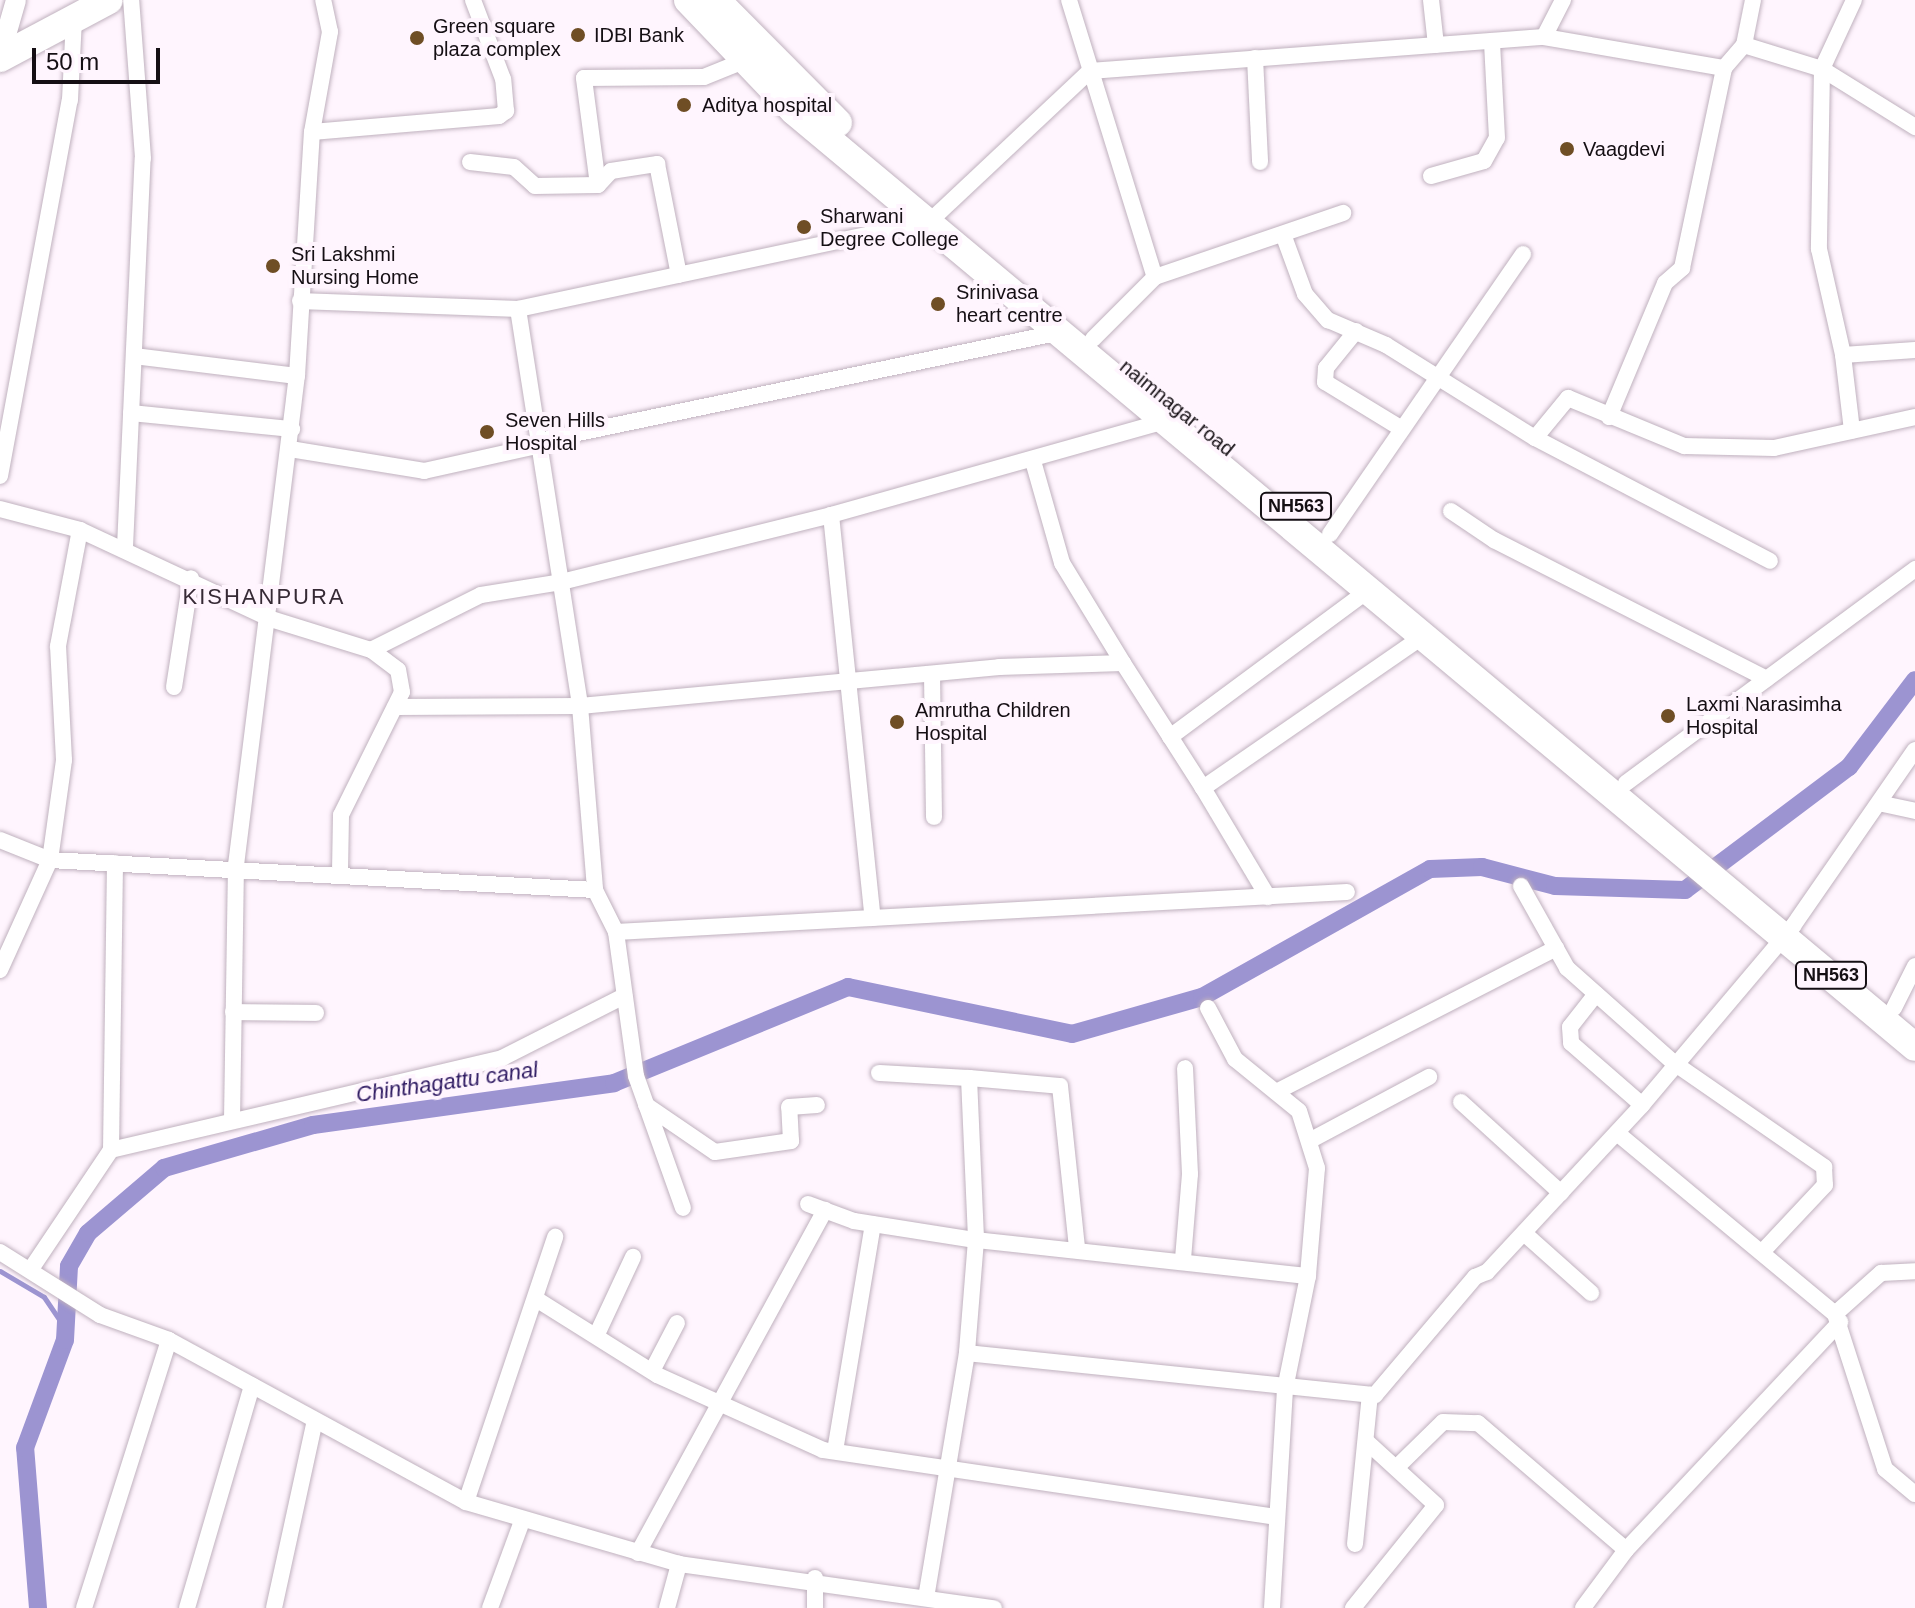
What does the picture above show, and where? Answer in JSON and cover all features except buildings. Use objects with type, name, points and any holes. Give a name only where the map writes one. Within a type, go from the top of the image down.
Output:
[{"type":"highway","points":[[2,43],[71,9],[109,0]]},
{"type":"highway","name":"NH563","points":[[688,0],[741,62],[934,217],[1061,332],[1426,634],[1646,809],[1788,930],[1904,1017]]},
{"type":"highway","name":"naimnagar road","points":[[716,0],[767,60],[934,217],[1093,339],[1330,534],[1626,783],[1646,809]]},
{"type":"highway","name":"NH563","points":[[1788,930],[1915,1047]]},
{"type":"street","points":[[2,43],[16,0]]},
{"type":"street","points":[[125,547],[143,158],[131,0]]},
{"type":"street","points":[[232,1120],[236,865],[271,619],[290,449],[312,132],[330,32],[323,0]]},
{"type":"street","points":[[312,132],[362,133],[506,111],[503,79],[473,0]]},
{"type":"street","points":[[1069,0],[1155,277]]},
{"type":"street","points":[[1431,0],[1436,45]]},
{"type":"street","points":[[1544,37],[1563,0]]},
{"type":"street","points":[[1609,417],[1665,283],[1682,268],[1724,68],[1744,45],[1753,0]]},
{"type":"street","points":[[1852,430],[1843,355],[1819,249],[1822,69],[1854,0]]},
{"type":"street","points":[[0,476],[70,100],[71,9]]},
{"type":"street","points":[[300,301],[518,309],[934,217],[1090,71],[1544,37],[1724,68]]},
{"type":"street","points":[[1431,176],[1484,161],[1497,138],[1492,41]]},
{"type":"street","points":[[1744,45],[1822,69],[1915,127]]},
{"type":"street","points":[[1255,58],[1260,162]]},
{"type":"street","points":[[598,185],[584,78],[704,77],[741,62]]},
{"type":"street","points":[[470,162],[514,167],[535,186],[598,185],[611,171],[657,164],[679,275]]},
{"type":"street","points":[[1093,339],[1155,277],[1343,213]]},
{"type":"street","points":[[1283,234],[1315,310],[1439,375],[1535,438],[1770,561]]},
{"type":"street","points":[[1330,534],[1523,254]]},
{"type":"street","points":[[518,309],[580,706],[595,890],[616,932],[636,1076],[683,1208]]},
{"type":"street","points":[[1356,331],[1326,368],[1325,382],[1402,429]]},
{"type":"street","points":[[290,449],[424,471],[540,443],[1061,332]]},
{"type":"street","points":[[1843,355],[1915,350]]},
{"type":"street","points":[[134,356],[297,376]]},
{"type":"street","points":[[1535,438],[1568,398],[1684,446],[1745,442],[1774,448],[1915,417]]},
{"type":"street","points":[[131,413],[292,429]]},
{"type":"street","points":[[371,650],[481,595],[561,582],[831,515],[1033,461],[1168,420]]},
{"type":"street","points":[[1033,461],[1062,563],[1268,897]]},
{"type":"street","points":[[0,509],[80,530],[125,547],[271,619],[371,650],[401,676],[395,707],[341,815],[340,872]]},
{"type":"street","points":[[1451,511],[1494,540],[1767,679]]},
{"type":"street","points":[[831,515],[873,918]]},
{"type":"street","points":[[0,970],[50,860],[64,760],[58,646],[80,530]]},
{"type":"street","points":[[1626,783],[1915,569]]},
{"type":"street","points":[[174,687],[191,578]]},
{"type":"street","points":[[1170,737],[1371,588]]},
{"type":"street","points":[[1203,788],[1426,634]]},
{"type":"street","points":[[395,707],[580,706],[850,684],[932,674],[1123,663]]},
{"type":"street","points":[[932,674],[934,817]]},
{"type":"street","points":[[1355,1544],[1370,1395],[1642,1105],[1788,930],[1883,804],[1915,750]]},
{"type":"street","points":[[1883,804],[1915,811]]},
{"type":"street","points":[[0,840],[50,860],[236,865],[595,890]]},
{"type":"street","points":[[36,1273],[111,1150],[115,863]]},
{"type":"street","points":[[1521,886],[1556,948],[1596,994],[1674,1063],[1828,1173],[1825,1185],[1764,1250]]},
{"type":"street","points":[[616,932],[1347,892]]},
{"type":"street","points":[[1276,1092],[1556,948]]},
{"type":"street","points":[[1904,1017],[1915,966]]},
{"type":"street","points":[[1596,994],[1570,1027],[1571,1043],[1642,1105]]},
{"type":"street","points":[[111,1150],[502,1058],[624,996]]},
{"type":"street","points":[[1208,1008],[1235,1059],[1299,1111],[1311,1140],[1317,1168],[1308,1276],[1285,1389],[1272,1608]]},
{"type":"street","points":[[233,1012],[316,1013]]},
{"type":"street","points":[[1183,1259],[1190,1174],[1185,1068]]},
{"type":"street","points":[[879,1073],[1060,1086],[1077,1249]]},
{"type":"street","points":[[1311,1140],[1429,1077]]},
{"type":"street","points":[[926,1597],[967,1353],[976,1240],[969,1078]]},
{"type":"street","points":[[1461,1102],[1561,1193]]},
{"type":"street","points":[[646,1105],[715,1152],[791,1141],[789,1107],[817,1105]]},
{"type":"street","points":[[1617,1133],[1764,1250],[1838,1318],[1885,1469],[1915,1494]]},
{"type":"street","points":[[808,1204],[873,1224],[976,1240],[1183,1259],[1308,1276]]},
{"type":"street","points":[[638,1553],[724,1406],[825,1210]]},
{"type":"street","points":[[835,1451],[873,1224]]},
{"type":"street","points":[[1524,1233],[1591,1293]]},
{"type":"street","points":[[466,1502],[555,1237]]},
{"type":"street","points":[[0,1252],[100,1315],[169,1340],[466,1502],[522,1521],[679,1564],[815,1578],[994,1608]]},
{"type":"street","points":[[598,1332],[633,1257]]},
{"type":"street","points":[[1583,1608],[1626,1550],[1881,1273],[1915,1271]]},
{"type":"street","points":[[536,1299],[598,1332],[652,1371],[724,1406],[835,1451],[1276,1517]]},
{"type":"street","points":[[652,1371],[677,1323]]},
{"type":"street","points":[[84,1608],[169,1340]]},
{"type":"street","points":[[967,1353],[1285,1389],[1370,1395]]},
{"type":"street","points":[[187,1608],[252,1385]]},
{"type":"street","points":[[1397,1467],[1443,1422],[1470,1418],[1626,1550]]},
{"type":"street","points":[[274,1608],[315,1420]]},
{"type":"street","points":[[1353,1608],[1436,1505],[1366,1441]]},
{"type":"street","points":[[490,1608],[522,1521]]},
{"type":"street","points":[[667,1608],[679,1564]]},
{"type":"street","points":[[815,1578],[815,1608]]},
{"type":"waterway","name":"Chinthagattu canal","points":[[38,1608],[25,1448],[65,1340],[69,1266],[88,1233],[164,1168],[313,1125],[614,1083],[848,987],[1072,1034],[1202,997],[1430,869],[1482,867],[1555,886],[1685,890],[1849,767],[1915,680]]},
{"type":"waterway","points":[[0,1271],[44,1297],[65,1328]]},
{"type":"place","name":"IDBI Bank","points":[[578,35]]},
{"type":"place","name":"Green square plaza complex","points":[[417,38]]},
{"type":"place","name":"Aditya hospital","points":[[684,105]]},
{"type":"place","name":"Vaagdevi","points":[[1567,149]]},
{"type":"place","name":"Sharwani Degree College","points":[[804,227]]},
{"type":"place","name":"Sri Lakshmi Nursing Home","points":[[273,266]]},
{"type":"place","name":"Srinivasa heart centre","points":[[938,304]]},
{"type":"place","name":"Seven Hills Hospital","points":[[487,432]]},
{"type":"place","name":"Laxmi Narasimha Hospital","points":[[1668,716]]},
{"type":"place","name":"Amrutha Children Hospital","points":[[897,722]]},
{"type":"district","name":"KISHANPURA","points":[[264,597]]}]
